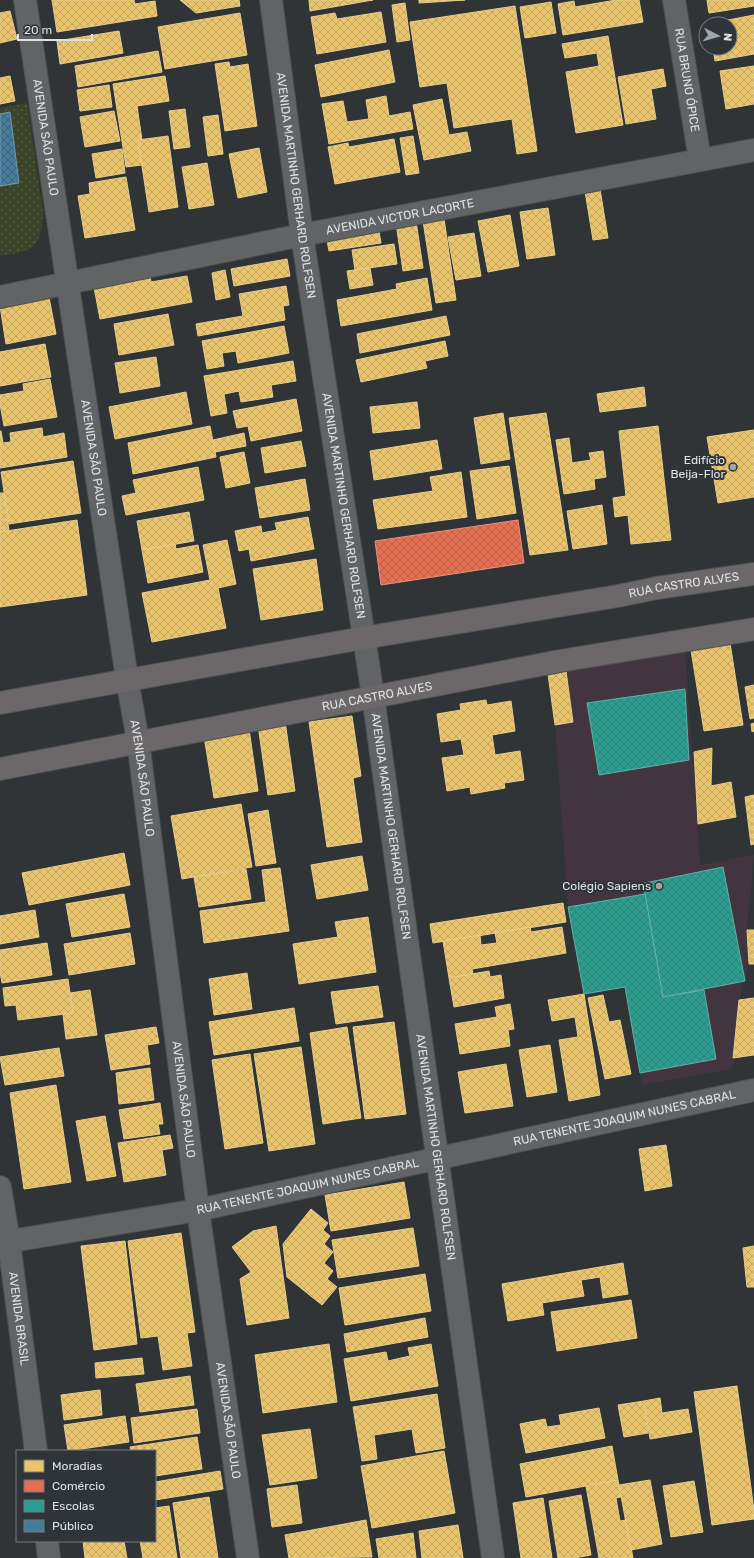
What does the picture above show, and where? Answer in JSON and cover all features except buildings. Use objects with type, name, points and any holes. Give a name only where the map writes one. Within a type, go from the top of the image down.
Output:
[{"type":"main road","name":"RUA CASTRO ALVES","points":[[0,703],[127,679],[363,638],[610,598],[657,588],[754,574]]},
{"type":"main road","name":"RUA CASTRO ALVES","points":[[0,768],[560,661],[754,629]]},
{"type":"street","name":"AVENIDA SÃO PAULO","points":[[25,0],[69,283],[127,679],[138,741],[198,1210],[248,1558]]},
{"type":"street","name":"AVENIDA MARTINHO GERHARD ROLFSEN","points":[[271,0],[302,235],[373,696],[493,1558]]},
{"type":"street","name":"RUA BRUNO ÓPICE","points":[[674,0],[700,160]]},
{"type":"street","name":"AVENIDA VICTOR LACORTE","points":[[0,297],[302,235],[754,150]]},
{"type":"street","name":"RUA TENENTE JOAQUIM NUNES CABRAL","points":[[4,1242],[198,1210],[754,1090]]},
{"type":"street","name":"AVENIDA BRASIL","points":[[0,1187],[4,1242],[36,1450]]},
{"type":"street","points":[[47,1542],[49,1558]]},
{"type":"shaded area","name":"Colégio Sapiens","points":[[685,650],[700,865],[754,855],[747,930],[749,964],[739,1000],[732,1069],[642,1085],[625,987],[584,994],[568,907],[555,725],[548,674]]},
{"type":"green space","points":[[27,103],[43,213],[42,225],[40,234],[34,246],[21,252],[0,256],[0,108]]},
{"type":"place","name":"Edifício Beija-Flor","points":[[733,467]]},
{"type":"place","name":"Colégio Sapiens","points":[[659,886]]}]
